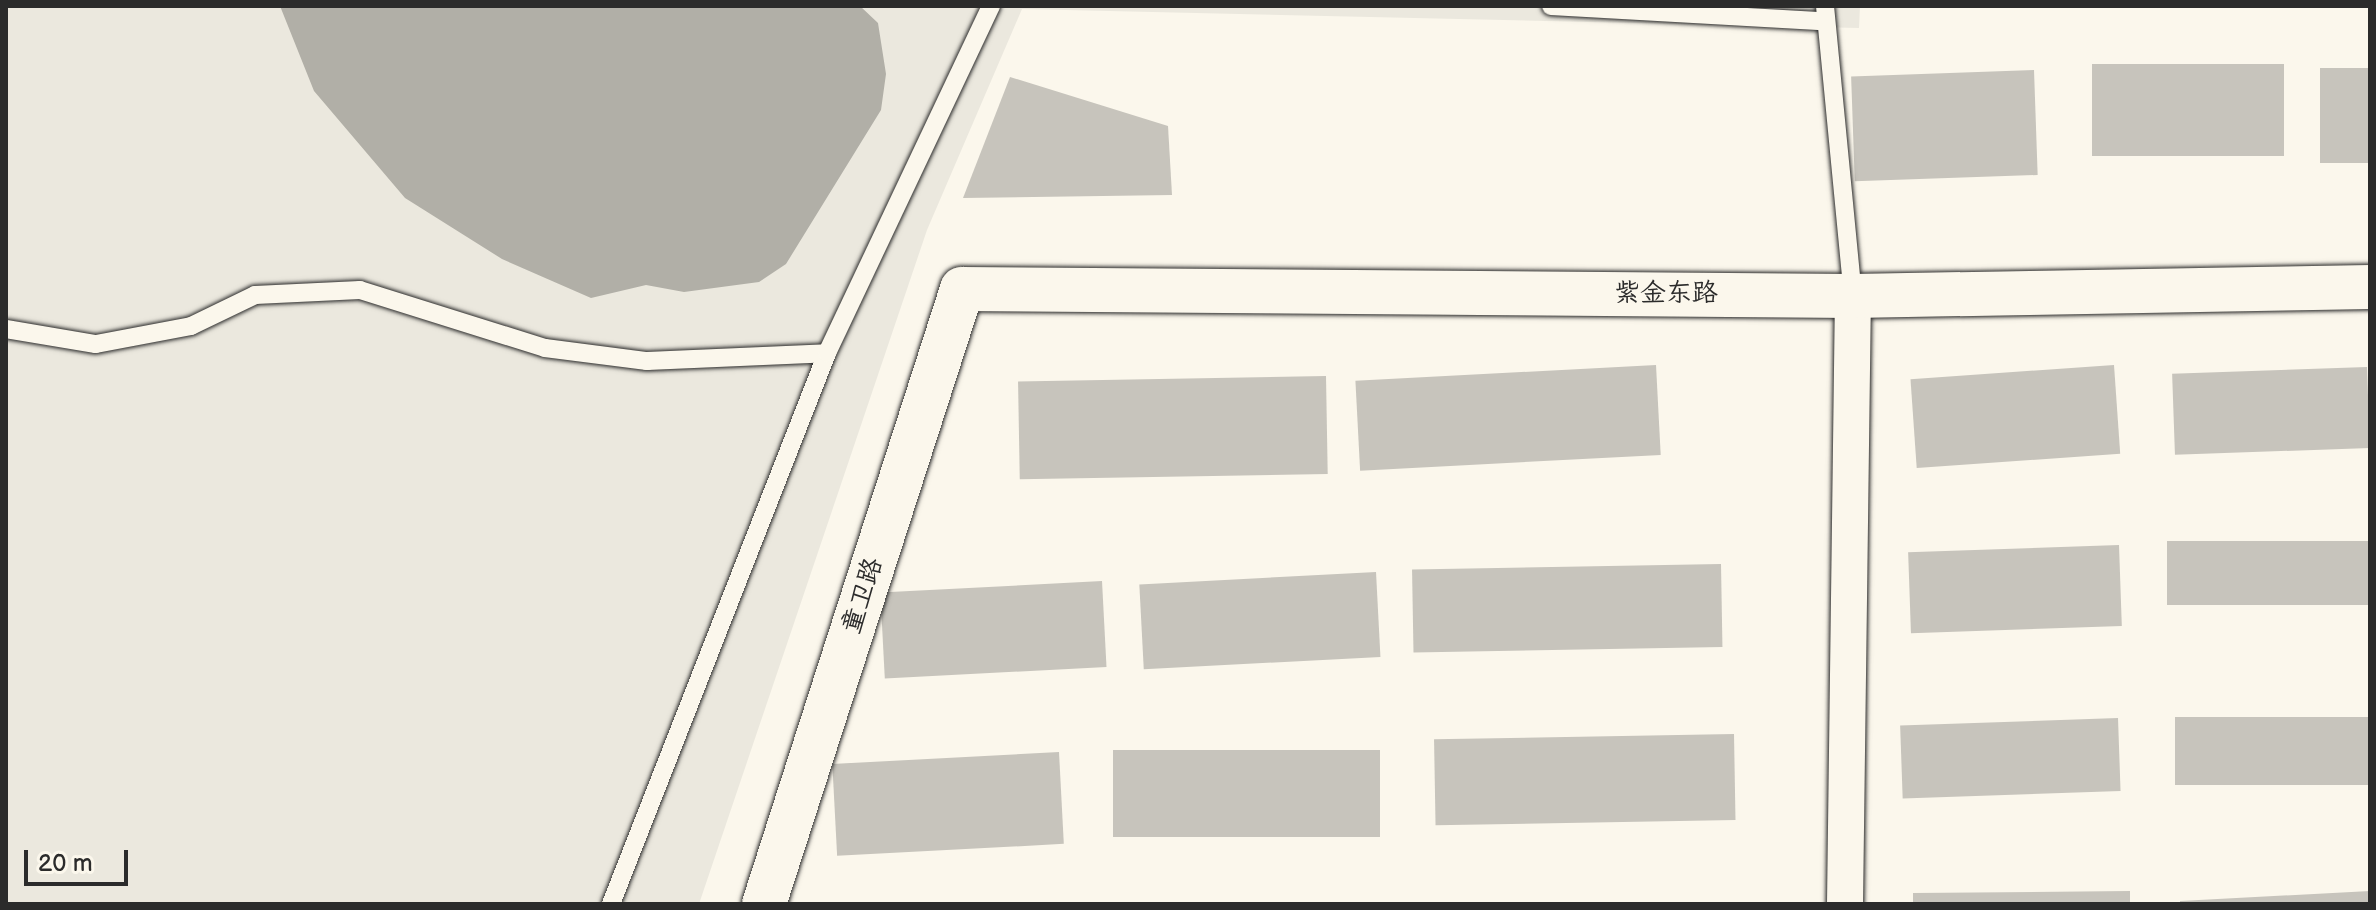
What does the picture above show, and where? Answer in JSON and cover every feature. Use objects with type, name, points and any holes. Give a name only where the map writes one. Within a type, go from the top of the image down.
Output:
[{"type":"street","name":"紫金东路","points":[[962,289],[1853,296],[2370,287]]},
{"type":"street","name":"童卫路","points":[[764,904],[962,289]]},
{"type":"street","points":[[1845,904],[1853,296]]},
{"type":"lane","points":[[611,904],[827,353],[991,6]]},
{"type":"lane","points":[[1551,6],[1824,13],[1853,296]]},
{"type":"lane","points":[[6,329],[96,344],[191,326],[255,295],[360,290],[545,348],[647,361],[827,353]]},
{"type":"shaded area","points":[[6,6],[1860,6],[1859,28],[1022,9],[927,230],[699,904],[6,904]]},
{"type":"shaded area","points":[[280,6],[860,6],[878,23],[886,74],[881,110],[786,264],[759,282],[684,292],[646,285],[591,298],[502,259],[405,198],[314,91]]},
{"type":"building","points":[[2092,64],[2284,64],[2284,156],[2092,156]]},
{"type":"building","points":[[2320,68],[2370,68],[2370,163],[2320,163]]},
{"type":"building","points":[[2034,70],[2038,175],[1855,181],[1851,76]]},
{"type":"building","points":[[1010,77],[1168,126],[1172,195],[963,198]]},
{"type":"building","points":[[1656,365],[1661,455],[1360,471],[1355,381]]},
{"type":"building","points":[[2114,365],[2120,454],[1917,468],[1910,379]]},
{"type":"building","points":[[2367,367],[2370,448],[2175,455],[2172,374]]},
{"type":"building","points":[[1326,376],[1328,474],[1020,479],[1018,381]]},
{"type":"building","points":[[2167,541],[2370,541],[2370,605],[2167,605]]},
{"type":"building","points":[[2119,545],[2122,626],[1911,633],[1908,552]]},
{"type":"building","points":[[1721,564],[1722,647],[1413,652],[1412,569]]},
{"type":"building","points":[[1376,572],[1380,657],[1144,669],[1139,584]]},
{"type":"building","points":[[1102,581],[1107,667],[885,679],[880,593]]},
{"type":"building","points":[[2175,717],[2370,717],[2370,785],[2175,785]]},
{"type":"building","points":[[2118,718],[2121,791],[1903,799],[1900,726]]},
{"type":"building","points":[[1734,734],[1736,820],[1436,825],[1434,739]]},
{"type":"building","points":[[1113,750],[1380,750],[1380,837],[1113,837]]},
{"type":"building","points":[[1059,752],[1064,844],[837,856],[832,764]]},
{"type":"building","points":[[2130,891],[2130,904],[1913,904],[1913,893]]},
{"type":"building","points":[[2370,891],[2370,904],[2180,904],[2180,901]]}]
